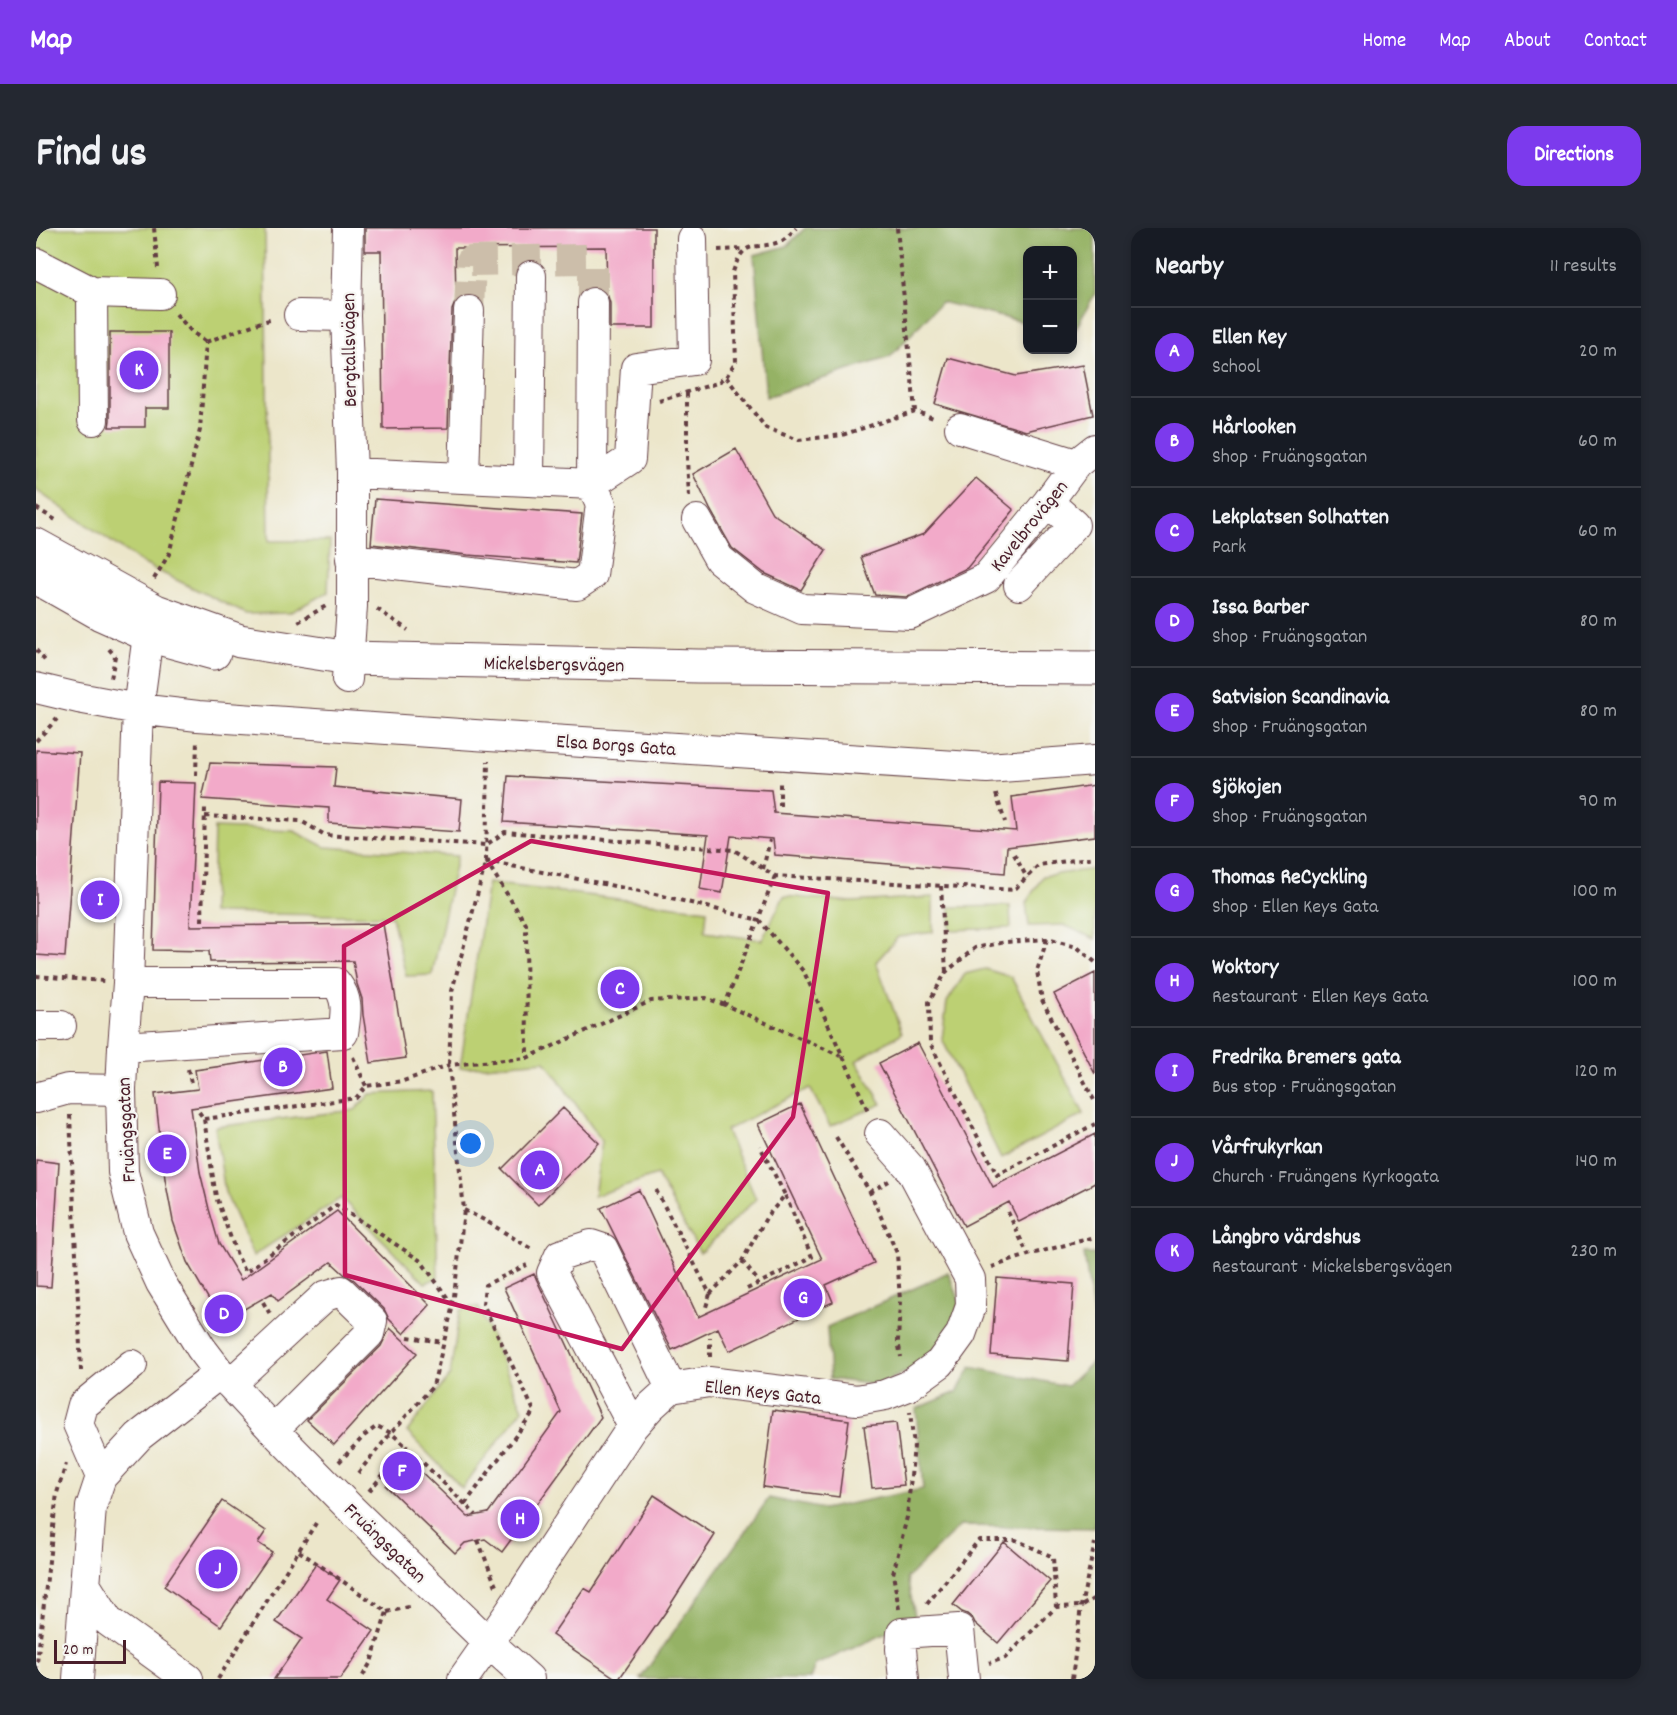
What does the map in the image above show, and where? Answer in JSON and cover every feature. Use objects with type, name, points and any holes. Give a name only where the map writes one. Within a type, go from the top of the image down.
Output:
[{"type":"main road","name":"Mickelsbergsvägen","points":[[36,544],[154,603],[239,659],[348,668],[1095,689]]},
{"type":"main road","name":"Mickelsbergsvägen","points":[[36,577],[101,614],[154,603]]},
{"type":"main road","name":"Mickelsbergsvägen","points":[[348,668],[686,666],[1095,668]]},
{"type":"street","name":"Bergtallsvägen","points":[[348,228],[346,316],[352,473],[352,606],[348,668]]},
{"type":"street","points":[[352,473],[592,484],[630,459],[636,368],[694,360],[692,239]]},
{"type":"street","points":[[36,262],[92,292],[160,294]]},
{"type":"street","points":[[529,481],[531,276]]},
{"type":"street","points":[[92,292],[93,420]]},
{"type":"street","points":[[351,559],[577,585],[592,575],[601,504],[592,484],[593,303]]},
{"type":"street","points":[[464,478],[469,312]]},
{"type":"street","points":[[298,315],[346,316]]},
{"type":"street","name":"Kavelbrovägen","points":[[697,520],[719,559],[755,588],[802,609],[910,614],[986,578],[1085,457],[960,428]]},
{"type":"street","points":[[1019,585],[1074,525],[1048,502]]},
{"type":"street","name":"Fruängsgatan","points":[[154,603],[138,709],[128,982],[121,1090],[123,1172],[138,1233],[161,1283],[201,1348],[225,1379],[322,1480],[529,1679]]},
{"type":"street","name":"Elsa Borgs Gata","points":[[36,688],[108,704],[198,716],[489,736],[987,768],[1095,760]]},
{"type":"street","points":[[123,1047],[343,1033],[346,1010],[344,993],[336,983],[128,982]]},
{"type":"street","points":[[36,1098],[68,1089],[121,1090]]},
{"type":"street","name":"Ellen Keys Gata","points":[[671,1388],[709,1382],[857,1400],[885,1395],[908,1386],[940,1363],[961,1334],[971,1306],[970,1279],[911,1169],[880,1134]]},
{"type":"street","points":[[463,1679],[633,1426],[671,1388],[603,1249],[591,1245],[560,1255],[552,1273],[633,1426]]},
{"type":"street","points":[[78,1679],[91,1507],[101,1477],[139,1436],[225,1379],[325,1296],[341,1291],[372,1321],[369,1334],[273,1430]]},
{"type":"street","points":[[101,1477],[81,1415],[132,1365]]},
{"type":"street","points":[[86,1586],[108,1621],[188,1679]]},
{"type":"street","points":[[904,1679],[901,1649],[916,1632],[959,1629],[964,1676]]},
{"type":"path","points":[[633,409],[717,384],[726,377],[736,362],[733,272],[737,258],[744,249],[783,240],[796,228]]},
{"type":"path","points":[[897,228],[915,411]]},
{"type":"path","points":[[154,603],[169,554],[200,430],[206,342],[261,322],[298,315]]},
{"type":"path","points":[[726,377],[766,428],[799,440],[842,435],[915,411],[960,428]]},
{"type":"path","points":[[687,393],[688,494],[697,520]]},
{"type":"path","points":[[36,508],[63,525]]},
{"type":"path","points":[[291,626],[327,606]]},
{"type":"path","points":[[107,647],[114,656],[108,704]]},
{"type":"path","points":[[196,776],[198,716]]},
{"type":"path","points":[[357,1473],[433,1386],[453,1305],[464,1210],[449,1065],[452,991],[486,861],[489,736]]},
{"type":"path","points":[[202,921],[206,808]]},
{"type":"path","points":[[205,816],[301,821],[325,835],[486,845],[505,832],[734,850],[775,876],[1014,890],[1039,866],[1095,857]]},
{"type":"path","points":[[763,869],[770,840]]},
{"type":"path","points":[[1014,854],[1027,878]]},
{"type":"path","points":[[486,861],[656,894],[759,920],[804,972],[880,1134]]},
{"type":"path","points":[[486,861],[526,924],[527,1058]]},
{"type":"path","points":[[725,1005],[775,876]]},
{"type":"path","points":[[941,886],[946,972]]},
{"type":"path","points":[[1047,939],[1037,971],[1042,1000],[1095,1102]]},
{"type":"path","points":[[1095,962],[1077,947],[1047,939],[1006,942],[975,948],[946,972],[929,1002],[930,1043],[997,1174],[1095,1124]]},
{"type":"path","points":[[36,976],[128,982]]},
{"type":"path","points":[[204,1119],[356,1098],[366,1086],[403,1081],[449,1065],[527,1058],[651,1001],[706,998],[842,1056]]},
{"type":"path","points":[[36,1671],[57,1492],[81,1415],[68,1089]]},
{"type":"path","points":[[200,1112],[204,1119],[216,1197],[237,1255],[246,1272],[336,1205],[421,1261],[453,1305]]},
{"type":"path","points":[[836,1137],[870,1192],[897,1253],[900,1301],[898,1341],[908,1386],[914,1446],[908,1517],[893,1574],[916,1632]]},
{"type":"path","points":[[747,1289],[812,1257],[760,1146]]},
{"type":"path","points":[[656,1190],[710,1294]]},
{"type":"path","points":[[706,1307],[710,1294],[742,1261],[766,1218],[785,1196]]},
{"type":"path","points":[[464,1210],[523,1243]]},
{"type":"path","points":[[1008,1212],[1028,1255]]},
{"type":"path","points":[[970,1279],[988,1269],[1028,1255],[1095,1237]]},
{"type":"path","points":[[742,1261],[759,1282]]},
{"type":"path","points":[[465,1504],[534,1411],[483,1304],[485,1285],[533,1262]]},
{"type":"path","points":[[408,1337],[443,1342]]},
{"type":"path","points":[[322,1480],[364,1436],[377,1426],[391,1433],[407,1447],[476,1515]]},
{"type":"path","points":[[371,1489],[407,1447]]},
{"type":"path","points":[[218,1679],[316,1523]]},
{"type":"path","points":[[478,1540],[508,1615]]},
{"type":"path","points":[[916,1632],[926,1604],[979,1540],[1016,1540],[1053,1557],[1056,1607]]},
{"type":"path","points":[[1072,1679],[1081,1606],[1095,1543]]},
{"type":"path","points":[[299,1551],[387,1612],[372,1662],[361,1679]]},
{"type":"path","points":[[964,1676],[1005,1658],[1056,1607],[1081,1606],[1095,1598]]},
{"type":"highlighted area","points":[[531,841],[828,893],[793,1117],[622,1349],[345,1275],[344,946]]},
{"type":"green space","points":[[36,228],[265,228],[269,541],[330,541],[328,592],[289,613],[246,614],[144,564],[36,490]]},
{"type":"green space","points":[[805,228],[1095,228],[1095,293],[1077,327],[1077,246],[1023,246],[1023,322],[941,302],[890,357],[766,397],[754,255],[787,246]]},
{"type":"green space","points":[[214,828],[294,831],[325,847],[457,856],[432,975],[406,976],[392,916],[212,913]]},
{"type":"green space","points":[[1095,869],[1095,939],[1064,925],[1029,926],[1026,903],[1043,876]]},
{"type":"green space","points":[[488,883],[707,910],[705,932],[762,940],[784,896],[852,902],[933,897],[933,932],[898,937],[876,962],[902,1033],[856,1061],[882,1104],[830,1126],[810,1088],[726,1130],[756,1199],[700,1253],[657,1175],[594,1196],[602,1141],[545,1061],[460,1068]]},
{"type":"green space","points":[[1010,906],[1011,928],[950,930],[950,907]]},
{"type":"green space","points":[[985,969],[1011,977],[1084,1114],[1001,1158],[942,1039],[947,1002],[965,974]]},
{"type":"green space","points":[[432,1091],[438,1278],[425,1283],[341,1198],[253,1256],[225,1192],[215,1127],[355,1110],[370,1094]]},
{"type":"green space","points":[[1084,1254],[1095,1254],[1095,1326]]},
{"type":"green space","points":[[948,1272],[960,1301],[956,1320],[937,1350],[915,1368],[877,1385],[830,1379],[827,1327]]},
{"type":"green space","points":[[478,1306],[523,1409],[462,1488],[407,1432],[450,1375],[460,1310]]},
{"type":"green space","points":[[1095,1359],[1095,1528],[960,1526],[907,1578],[916,1620],[815,1665],[810,1679],[640,1679],[769,1498],[823,1509],[923,1489],[916,1409],[957,1392],[971,1367],[1067,1386]]},
{"type":"building","points":[[365,228],[654,228],[654,328],[610,328],[606,247],[455,248],[456,300],[452,310],[448,428],[383,429],[381,251],[365,251]]},
{"type":"building","points":[[110,332],[169,332],[169,408],[145,408],[145,427],[109,427]]},
{"type":"building","points":[[948,358],[1016,376],[1083,365],[1093,415],[1026,431],[935,404]]},
{"type":"building","points":[[736,449],[772,513],[826,550],[801,590],[764,573],[732,548],[693,474]]},
{"type":"building","points":[[976,478],[1014,510],[967,568],[906,597],[875,595],[861,557],[924,534]]},
{"type":"building","points":[[375,499],[582,514],[576,563],[468,555],[371,544]]},
{"type":"building","points":[[36,750],[80,753],[65,957],[36,955]]},
{"type":"building","points":[[210,763],[336,767],[334,787],[462,799],[459,832],[329,823],[329,808],[202,799]]},
{"type":"building","points":[[508,776],[771,790],[774,813],[1016,831],[1012,797],[1095,785],[1095,836],[1007,847],[1005,873],[775,855],[773,839],[731,836],[722,893],[700,889],[708,835],[504,822]]},
{"type":"building","points":[[158,782],[196,783],[190,926],[383,924],[406,1058],[371,1063],[362,999],[353,961],[210,962],[209,951],[153,950]]},
{"type":"building","points":[[1095,973],[1095,1074],[1054,994]]},
{"type":"building","points":[[918,1043],[993,1187],[1095,1134],[1095,1183],[1019,1222],[1009,1202],[964,1226],[879,1063]]},
{"type":"building","points":[[327,1051],[332,1088],[191,1108],[200,1172],[209,1209],[219,1244],[241,1280],[337,1211],[430,1305],[404,1334],[389,1319],[384,1309],[353,1279],[331,1262],[278,1301],[272,1293],[222,1322],[187,1262],[173,1221],[165,1179],[155,1094],[198,1089],[195,1070]]},
{"type":"building","points":[[800,1104],[874,1263],[826,1285],[833,1302],[729,1351],[718,1328],[672,1350],[601,1208],[639,1190],[698,1317],[822,1259],[758,1124]]},
{"type":"building","points":[[563,1108],[599,1143],[538,1205],[502,1169]]},
{"type":"building","points":[[36,1160],[59,1163],[51,1287],[36,1286]]},
{"type":"building","points":[[534,1274],[601,1417],[502,1552],[485,1539],[465,1543],[455,1553],[386,1486],[409,1460],[468,1517],[488,1513],[561,1412],[504,1288]]},
{"type":"building","points":[[997,1278],[1074,1284],[1068,1361],[991,1355]]},
{"type":"building","points":[[390,1328],[417,1353],[334,1445],[307,1420],[381,1346]]},
{"type":"building","points":[[773,1410],[849,1420],[839,1497],[763,1487]]},
{"type":"building","points":[[896,1423],[904,1485],[872,1488],[864,1426]]},
{"type":"building","points":[[654,1495],[715,1535],[667,1610],[617,1679],[552,1635],[584,1588],[591,1592]]},
{"type":"building","points":[[222,1501],[266,1531],[258,1543],[272,1552],[221,1626],[164,1586]]},
{"type":"building","points":[[1004,1542],[1050,1581],[998,1643],[973,1619],[953,1605]]},
{"type":"building","points":[[316,1564],[340,1580],[327,1599],[374,1631],[340,1679],[274,1679],[302,1639],[276,1622]]},
{"type":"tunnel","points":[[469,311],[471,261],[593,259],[593,303]]},
{"type":"place","name":"Långbro värdshus","points":[[139,370]]},
{"type":"place","name":"Fredrika Bremers gata","points":[[100,900]]},
{"type":"place","name":"Lekplatsen Solhatten","points":[[620,989]]},
{"type":"place","name":"Hårlooken","points":[[283,1067]]},
{"type":"place","name":"Satvision Scandinavia","points":[[167,1154]]},
{"type":"place","name":"Ellen Key","points":[[540,1170]]},
{"type":"place","name":"Thomas ReCyckling","points":[[803,1298]]},
{"type":"place","name":"Issa Barber","points":[[224,1314]]},
{"type":"place","name":"Sjökojen","points":[[402,1471]]},
{"type":"place","name":"Woktory","points":[[520,1519]]},
{"type":"place","name":"Vårfrukyrkan","points":[[218,1569]]}]
